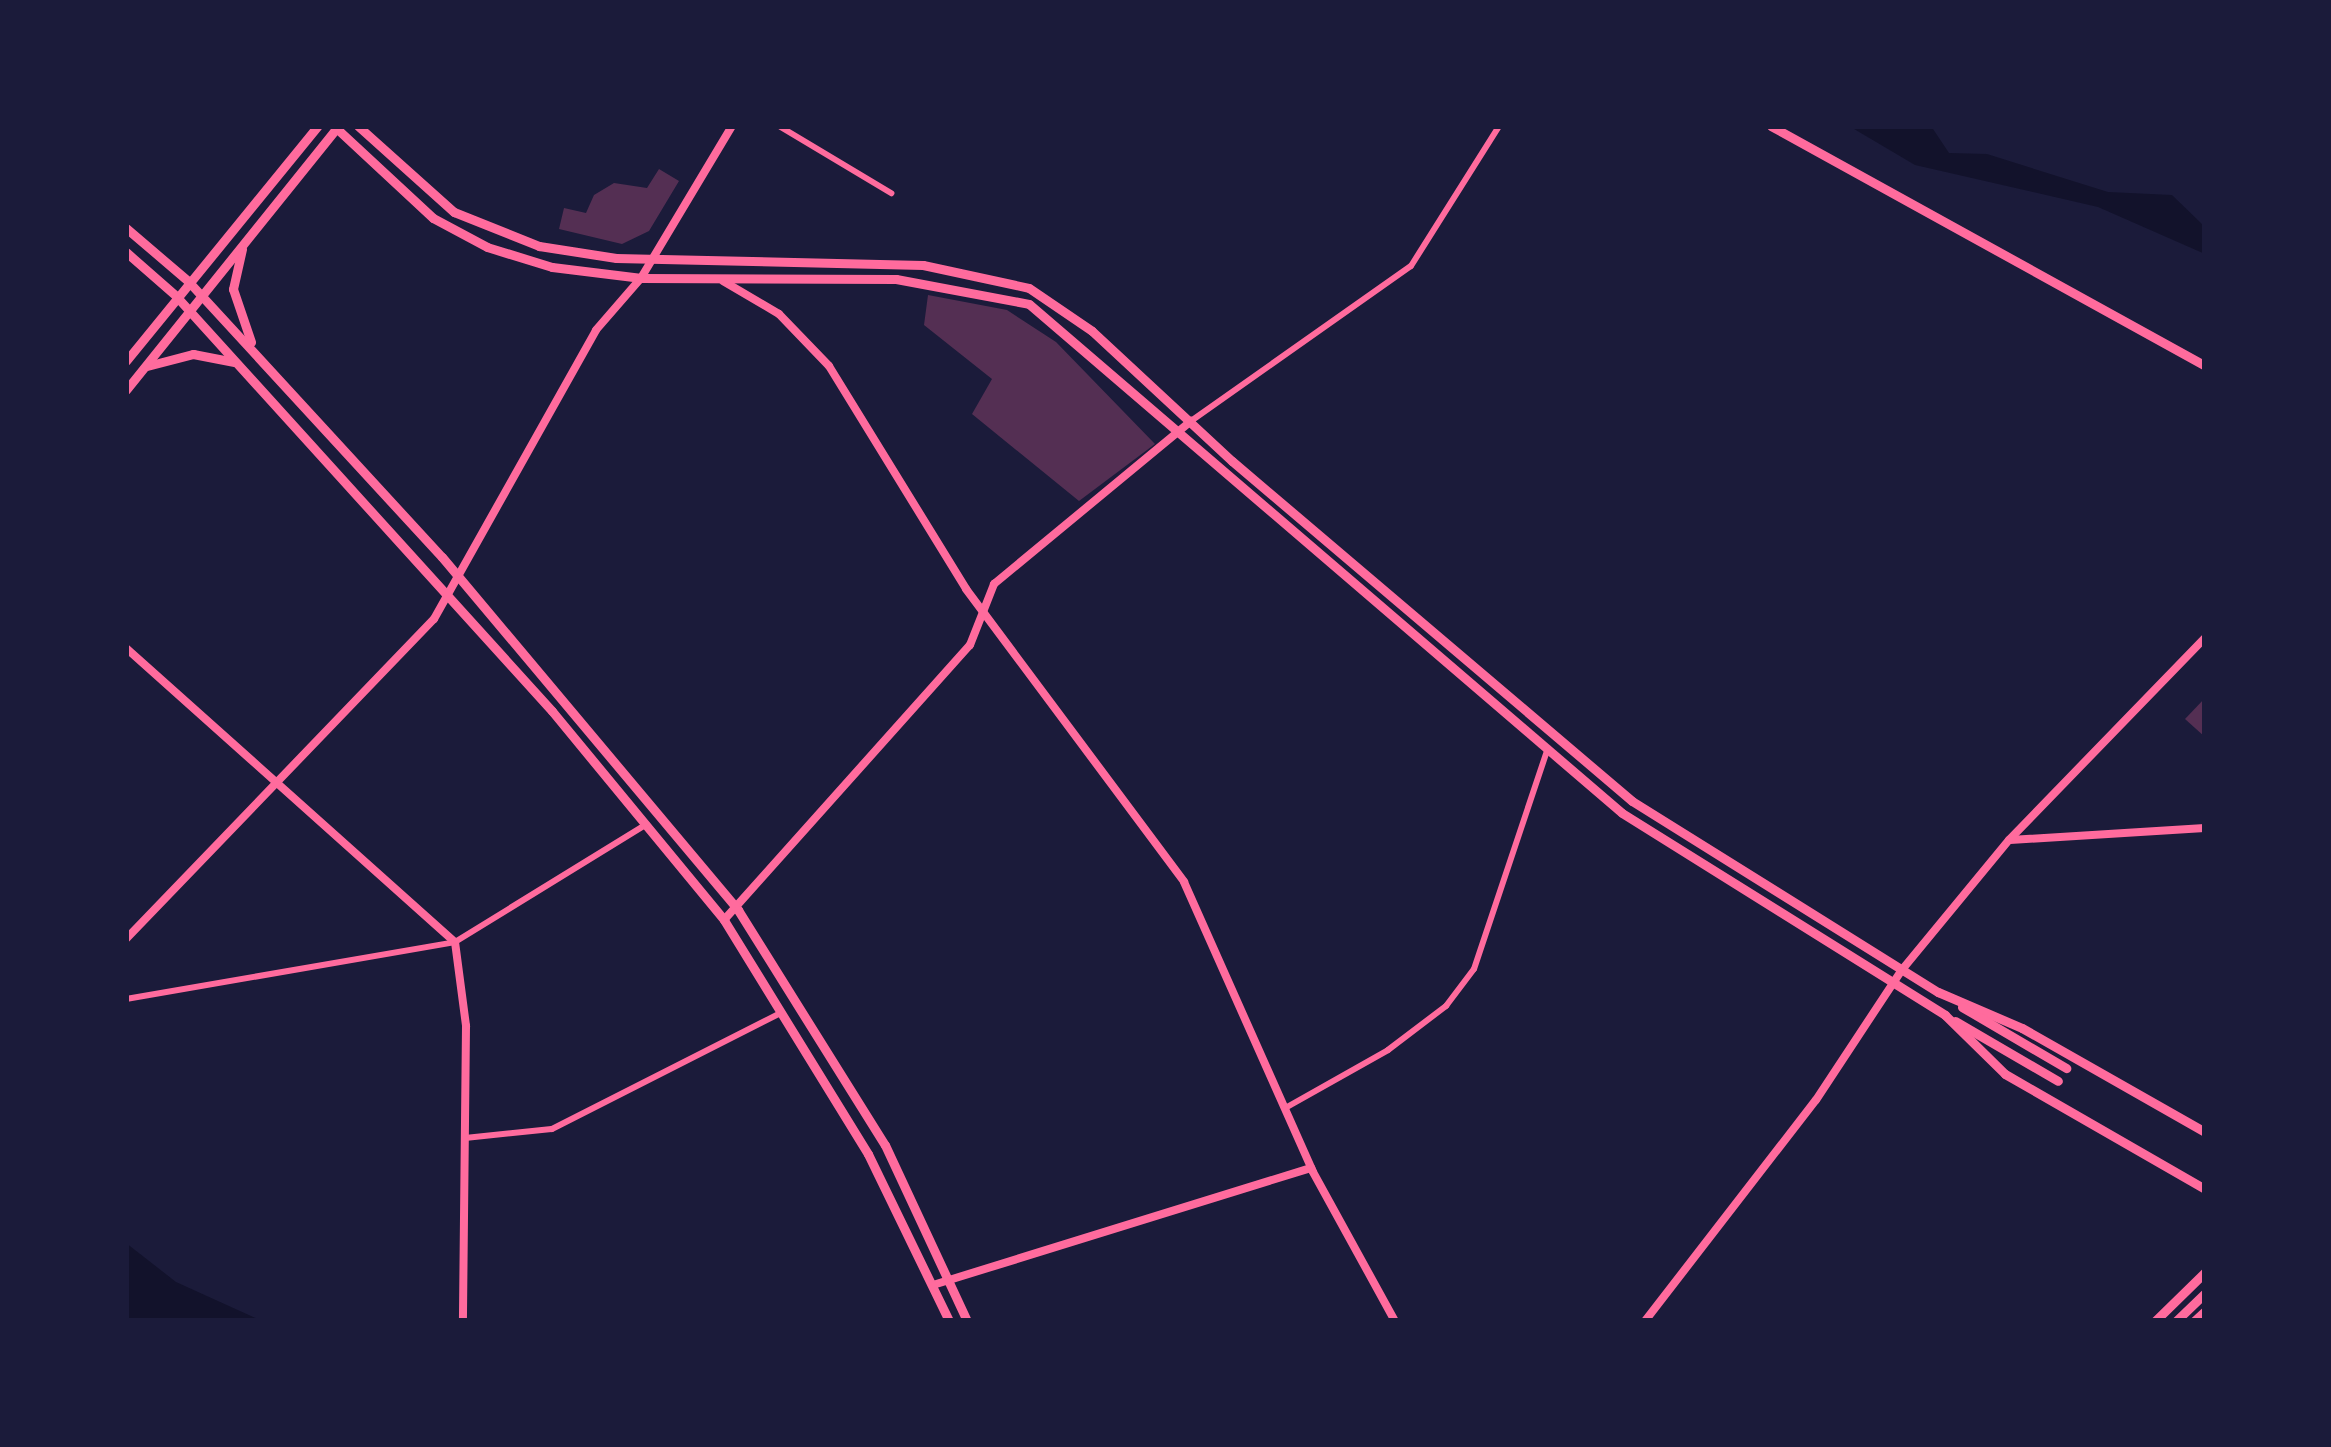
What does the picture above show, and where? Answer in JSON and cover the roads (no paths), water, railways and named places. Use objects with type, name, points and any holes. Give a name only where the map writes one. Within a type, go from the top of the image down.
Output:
[{"type":"main road","points":[[126,361],[318,126]]},
{"type":"main road","points":[[358,126],[433,196],[481,227],[580,254],[650,260],[923,265],[994,276],[1060,306],[1632,801],[1901,971],[2066,1068]]},
{"type":"main road","points":[[1771,126],[2205,366]]},
{"type":"main road","points":[[126,390],[336,127],[458,234],[552,267],[640,278],[896,279],[994,292],[1063,327],[1546,751],[1680,853],[2057,1081]]},
{"type":"main road","points":[[126,228],[188,281],[256,352],[459,578],[738,910],[885,1145],[967,1321]]},
{"type":"main road","points":[[243,243],[235,305],[256,352]]},
{"type":"main road","points":[[126,252],[241,364],[449,596],[724,920],[868,1154],[949,1321]]},
{"type":"main road","points":[[147,366],[194,354],[241,364]]},
{"type":"main road","points":[[1938,992],[2022,1028],[2205,1132]]},
{"type":"main road","points":[[1945,1015],[2005,1074],[2189,1181],[2205,1185]]},
{"type":"main road","points":[[2155,1321],[2205,1272]]},
{"type":"main road","points":[[2176,1321],[2205,1293]]},
{"type":"main road","points":[[2194,1321],[2205,1311]]},
{"type":"street","points":[[126,939],[449,596],[596,330],[640,278],[732,126]]},
{"type":"street","points":[[779,126],[891,194]]},
{"type":"street","points":[[724,920],[738,910],[970,646],[994,584],[1191,421],[1411,266],[1499,126]]},
{"type":"street","points":[[722,280],[779,314],[829,366],[984,614],[1184,882],[1311,1168],[1395,1321]]},
{"type":"street","points":[[1645,1321],[1816,1100],[1901,971],[2009,840],[2205,638]]},
{"type":"street","points":[[126,649],[274,782],[375,863],[455,942],[464,969],[463,1321]]},
{"type":"street","points":[[1287,1107],[1388,1050],[1446,1006],[1474,969],[1546,751]]},
{"type":"street","points":[[126,999],[455,942],[647,824]]},
{"type":"street","points":[[2009,840],[2205,828]]},
{"type":"street","points":[[465,1138],[552,1129],[781,1013]]},
{"type":"street","points":[[933,1285],[1311,1168]]}]
